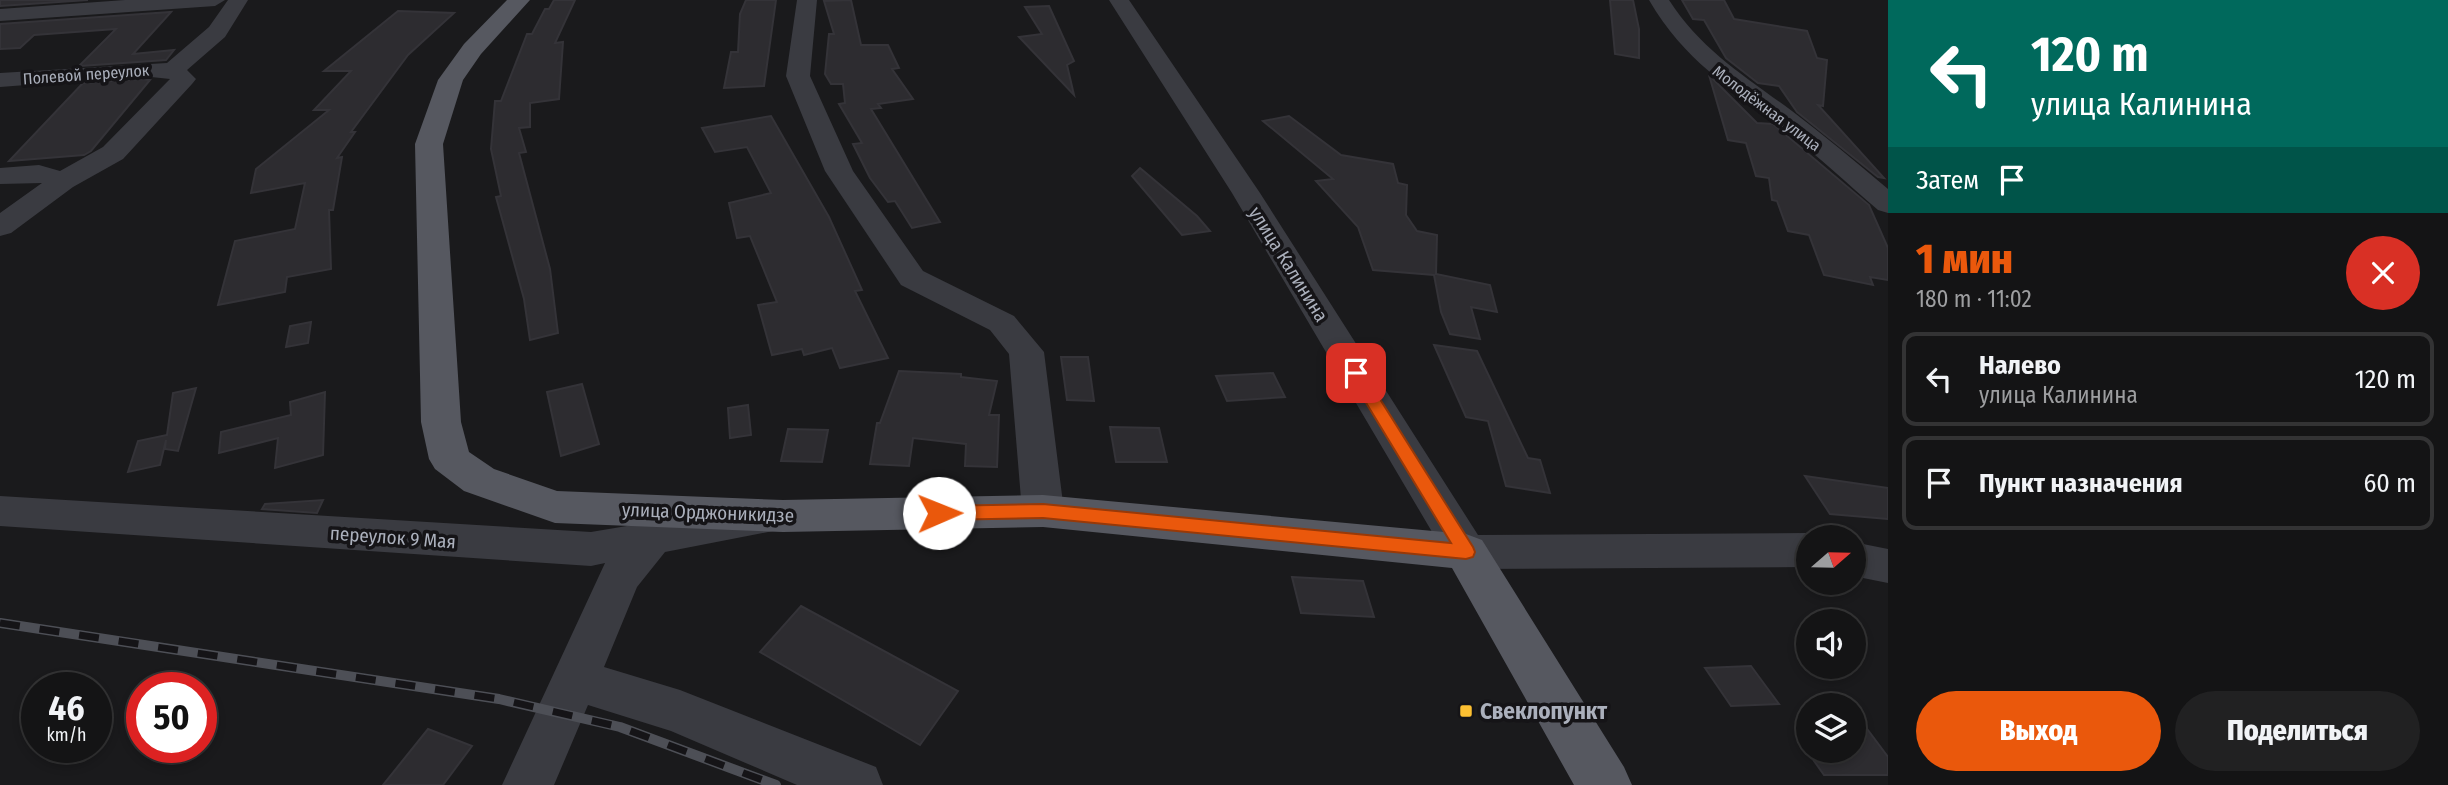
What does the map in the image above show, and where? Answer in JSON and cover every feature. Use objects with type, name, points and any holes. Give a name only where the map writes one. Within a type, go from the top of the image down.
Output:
[{"type":"main road","name":"улица Орджоникидзе","points":[[519,0],[461,60],[436,109],[429,144],[441,422],[450,459],[479,480],[555,507],[783,516],[1043,511],[1466,552]]},
{"type":"main road","name":"улица Калинина","points":[[1466,552],[1604,785]]},
{"type":"street","points":[[0,15],[215,0]]},
{"type":"street","points":[[0,227],[64,181],[113,153],[184,79],[173,70],[217,32],[238,0]]},
{"type":"street","points":[[807,0],[798,76],[839,172],[912,278],[1002,323],[1026,352],[1043,511]]},
{"type":"street","name":"улица Калинина","points":[[1119,0],[1246,193],[1466,552]]},
{"type":"street","name":"Молодёжная улица","points":[[1659,0],[1674,27],[1710,66],[1795,126],[1888,204]]},
{"type":"street","name":"Полевой переулок","points":[[0,80],[142,69],[173,70]]},
{"type":"street","points":[[0,176],[39,173],[64,181]]},
{"type":"street","name":"переулок 9 Мая","points":[[0,511],[591,549],[783,516]]},
{"type":"street","points":[[528,785],[619,578],[651,539]]},
{"type":"street","points":[[1466,552],[1796,550]]},
{"type":"street","points":[[1866,562],[1888,566]]},
{"type":"street","points":[[576,680],[680,712],[857,785]]},
{"type":"building","points":[[0,0],[88,0],[0,6]]},
{"type":"building","points":[[554,0],[575,0],[555,43],[563,42],[559,99],[530,103],[530,127],[519,128],[526,152],[519,153],[550,269],[558,333],[530,340],[524,299],[496,197],[501,196],[491,149],[495,101],[501,101],[527,34],[532,34],[545,9],[549,9]]},
{"type":"building","points":[[746,0],[776,0],[764,86],[724,88],[731,52],[738,52],[740,14]]},
{"type":"building","points":[[851,0],[861,45],[888,45],[899,68],[892,69],[913,99],[878,104],[881,108],[871,109],[940,222],[912,228],[895,201],[888,202],[870,178],[853,144],[862,143],[839,104],[845,103],[843,84],[831,84],[825,74],[829,34],[834,34],[824,1]]},
{"type":"building","points":[[1610,0],[1633,0],[1639,29],[1639,58],[1615,54]]},
{"type":"building","points":[[1682,0],[1724,0],[1734,19],[1807,31],[1817,58],[1827,60],[1823,106],[1818,105],[1884,178],[1878,177],[1797,112],[1779,86],[1758,83],[1726,58],[1704,20],[1693,19]]},
{"type":"building","points":[[1049,6],[1074,61],[1067,65],[1074,95],[1019,37],[1042,34],[1025,7]]},
{"type":"building","points":[[398,11],[454,13],[408,55],[351,132],[355,132],[337,158],[342,157],[333,210],[329,210],[331,269],[287,277],[285,292],[218,305],[235,241],[295,229],[305,183],[251,193],[256,169],[329,110],[314,110],[351,71],[324,71]]},
{"type":"building","points":[[171,12],[133,54],[174,50],[166,60],[79,66],[116,29],[34,35],[20,48],[0,49],[0,24]]},
{"type":"building","points":[[1709,75],[1757,123],[1773,124],[1869,205],[1888,248],[1888,280],[1870,277],[1873,285],[1824,275],[1809,235],[1788,231],[1777,201],[1772,200],[1769,178],[1756,176],[1746,143],[1728,140]]},
{"type":"building","points":[[150,80],[91,151],[84,155],[9,161],[83,83]]},
{"type":"building","points":[[771,116],[829,217],[862,290],[855,291],[888,358],[840,368],[832,348],[804,355],[802,349],[772,355],[758,305],[777,302],[750,236],[737,238],[729,203],[771,193],[747,147],[715,152],[702,128]]},
{"type":"building","points":[[1289,116],[1341,155],[1393,164],[1398,183],[1407,185],[1406,215],[1417,231],[1437,235],[1436,274],[1490,285],[1497,312],[1471,307],[1480,339],[1450,334],[1441,312],[1434,275],[1373,270],[1358,227],[1316,181],[1333,179],[1263,121]]},
{"type":"building","points":[[1140,168],[1197,216],[1210,231],[1182,235],[1132,176]]},
{"type":"building","points":[[311,322],[308,343],[286,347],[290,326]]},
{"type":"building","points":[[1434,345],[1477,351],[1528,458],[1540,460],[1550,493],[1506,486],[1488,421],[1466,417]]},
{"type":"building","points":[[1061,357],[1088,357],[1094,401],[1067,400]]},
{"type":"building","points":[[899,371],[961,374],[961,377],[997,381],[989,415],[999,415],[997,467],[965,466],[966,444],[913,438],[909,466],[870,464],[877,423],[880,423]]},
{"type":"building","points":[[1273,373],[1285,397],[1227,401],[1216,376]]},
{"type":"building","points":[[582,384],[599,444],[561,456],[547,392]]},
{"type":"building","points":[[196,388],[178,451],[165,449],[166,440],[160,465],[128,472],[138,441],[167,435],[173,393]]},
{"type":"building","points":[[325,392],[323,455],[275,468],[278,438],[219,453],[221,432],[291,415],[290,402]]},
{"type":"building","points":[[748,405],[751,435],[730,438],[728,408]]},
{"type":"building","points":[[1110,427],[1159,428],[1167,462],[1116,462]]},
{"type":"building","points":[[788,429],[828,430],[822,462],[781,461]]},
{"type":"building","points":[[1805,476],[1888,488],[1888,519],[1830,514]]},
{"type":"building","points":[[323,500],[317,513],[262,509],[265,504]]},
{"type":"building","points":[[1292,577],[1363,581],[1374,617],[1301,613]]},
{"type":"building","points":[[801,606],[958,691],[920,745],[760,652]]},
{"type":"building","points":[[1751,666],[1779,704],[1731,706],[1705,668]]},
{"type":"building","points":[[1866,727],[1888,757],[1888,775],[1824,775],[1816,763],[1866,763]]},
{"type":"building","points":[[428,729],[472,746],[443,785],[383,785]]},
{"type":"railway","points":[[0,623],[499,699],[620,727],[776,785]]},
{"type":"place","name":"Свеклопункт","points":[[1466,711]]},
{"type":"route","points":[[939,513],[1043,511],[1466,552],[1356,373]]}]
